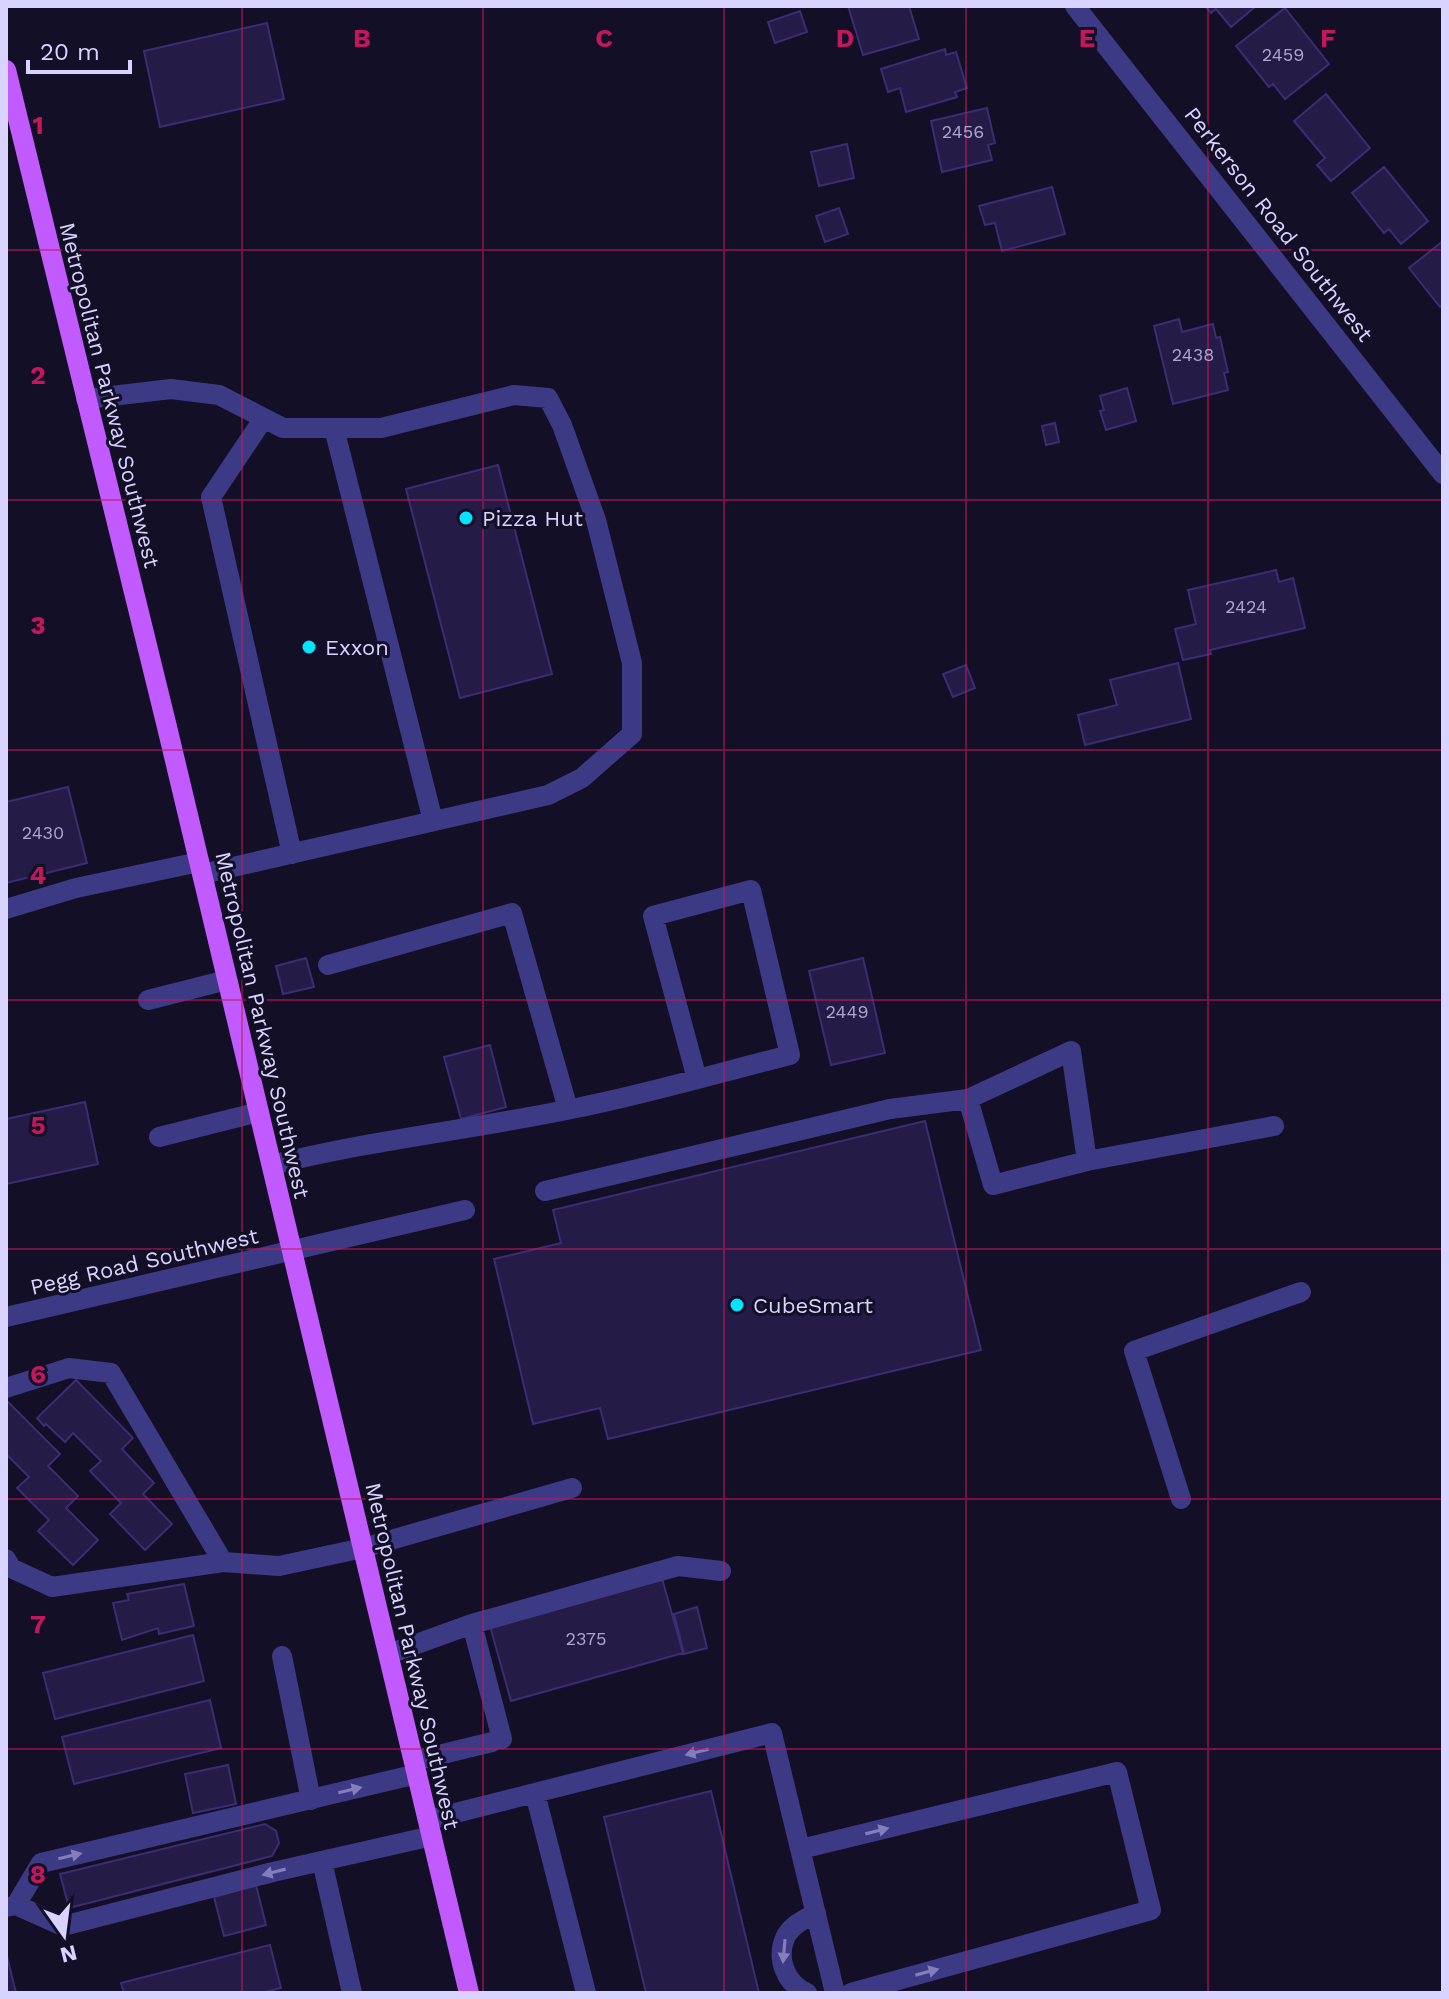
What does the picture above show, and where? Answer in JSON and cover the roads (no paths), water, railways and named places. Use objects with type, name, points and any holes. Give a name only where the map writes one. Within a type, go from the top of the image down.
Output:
[{"type":"main road","name":"Metropolitan Parkway Southwest","points":[[6,70],[469,1993]]},
{"type":"street","name":"Perkerson Road Southwest","points":[[1075,6],[1443,474]]},
{"type":"street","points":[[6,909],[76,888],[292,854],[548,795],[582,778],[632,734],[632,663],[586,493],[562,425],[548,398],[514,395],[381,428],[283,428],[219,395],[171,389],[86,399]]},
{"type":"street","points":[[264,418],[211,497],[292,854]]},
{"type":"street","points":[[334,428],[433,821]]},
{"type":"street","points":[[272,1165],[350,1146],[568,1109],[697,1079],[790,1055],[751,890],[653,916],[697,1079]]},
{"type":"street","points":[[328,965],[512,913],[568,1109]]},
{"type":"street","points":[[148,1000],[227,980]]},
{"type":"street","points":[[545,1191],[890,1109],[968,1099],[1071,1051],[1087,1161]]},
{"type":"street","points":[[968,1099],[993,1185],[1087,1161],[1274,1126]]},
{"type":"street","points":[[159,1137],[259,1112]]},
{"type":"street","name":"Pegg Road Southwest","points":[[6,1317],[465,1210]]},
{"type":"street","points":[[1181,1499],[1134,1351],[1301,1292]]},
{"type":"street","points":[[6,1388],[69,1368],[111,1373],[223,1562]]},
{"type":"street","points":[[6,1559],[11,1568],[52,1587],[223,1562],[279,1566],[363,1548],[572,1488]]},
{"type":"street","points":[[389,1654],[472,1624],[678,1566],[721,1571]]},
{"type":"street","points":[[472,1624],[497,1740],[311,1800],[41,1863],[11,1906],[63,1926],[322,1861],[535,1793],[772,1733],[835,1993]]},
{"type":"street","points":[[282,1656],[311,1800]]},
{"type":"street","points":[[801,1849],[1117,1772],[1151,1910],[851,1993]]},
{"type":"street","points":[[535,1793],[586,1993]]},
{"type":"street","points":[[322,1861],[352,1993]]},
{"type":"street","points":[[807,1993],[797,1989],[788,1979],[782,1962],[783,1948],[785,1937],[795,1925],[816,1913]]},
{"type":"place","name":"Pizza Hut","points":[[466,518]]},
{"type":"place","name":"Exxon","points":[[309,647]]},
{"type":"place","name":"CubeSmart","points":[[737,1305]]}]
